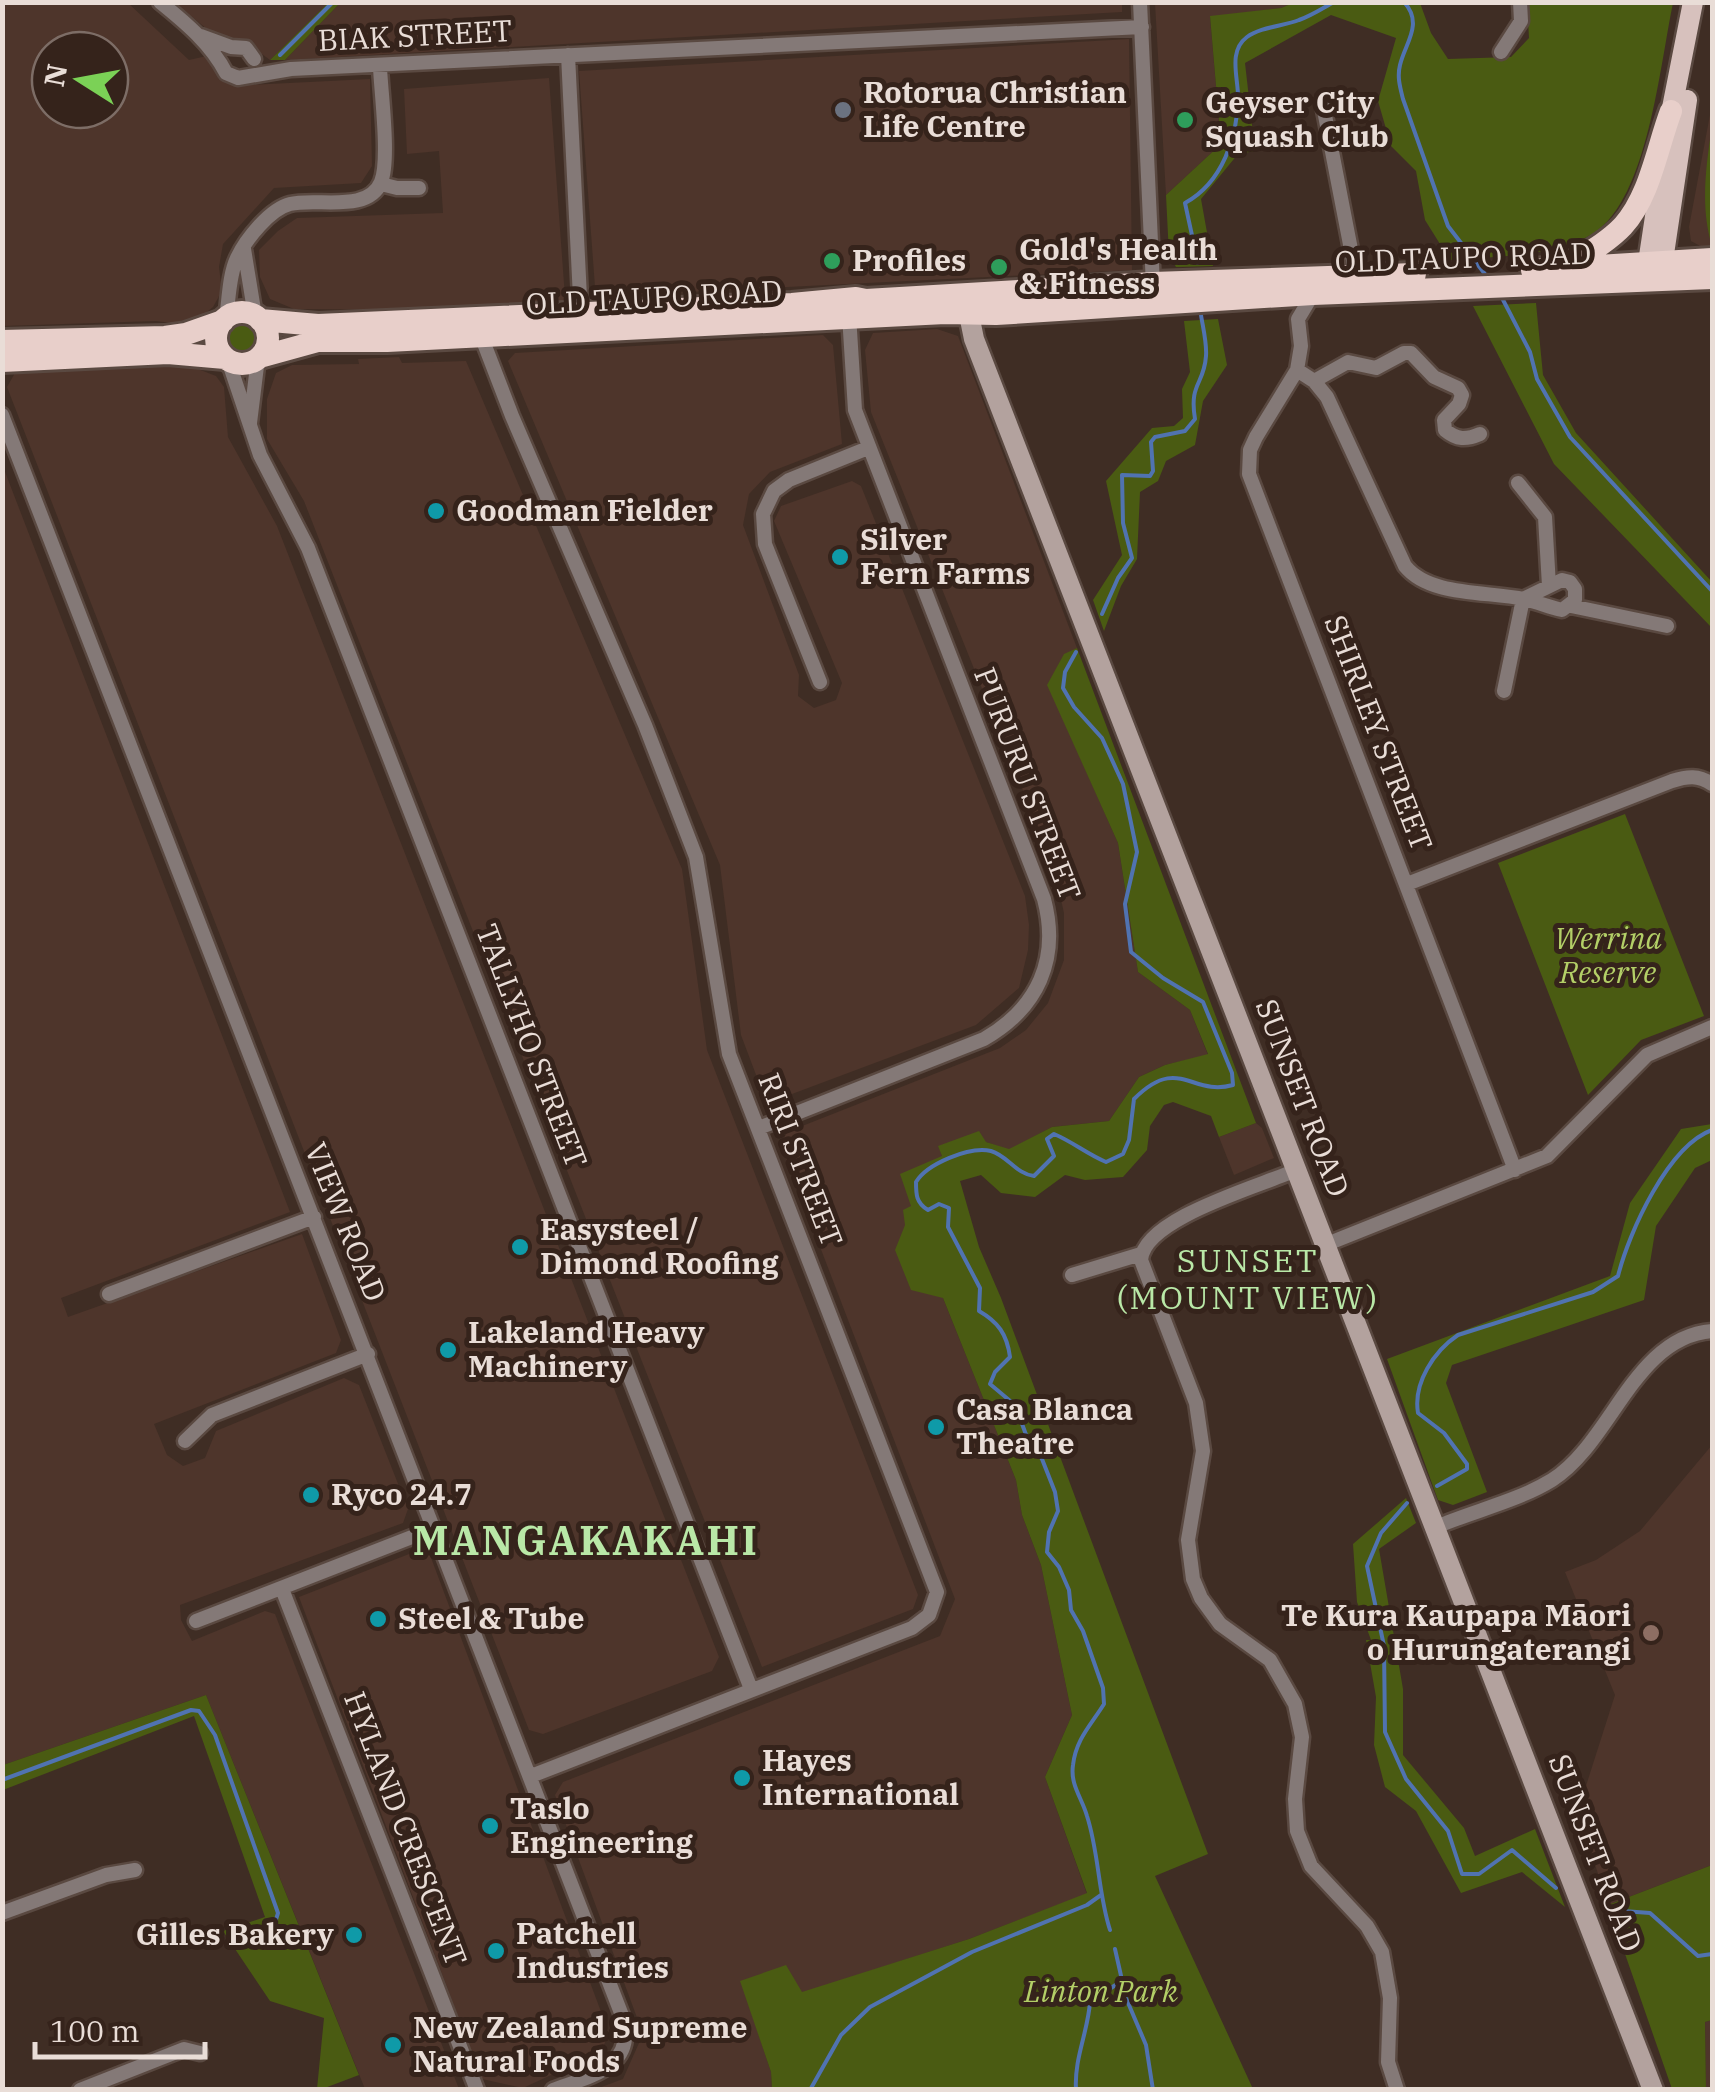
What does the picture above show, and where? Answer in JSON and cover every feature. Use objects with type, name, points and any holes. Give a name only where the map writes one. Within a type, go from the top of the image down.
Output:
[{"type":"highway","points":[[1562,268],[1612,236],[1629,218],[1643,192],[1671,111]]},
{"type":"highway","name":"OLD TAUPO ROAD","points":[[259,358],[318,341],[478,327],[1654,272],[1712,259]]},
{"type":"highway","name":"OLD TAUPO ROAD","points":[[1501,279],[1562,268],[1712,278]]},
{"type":"highway","name":"OLD TAUPO ROAD","points":[[1153,294],[1274,296],[1313,294],[1353,284]]},
{"type":"highway","points":[[2,342],[165,337],[186,334],[243,312],[258,318],[268,338],[259,358],[240,364],[168,353],[2,361]]},
{"type":"highway","name":"OLD TAUPO ROAD","points":[[258,318],[318,325],[478,327]]},
{"type":"highway","points":[[224,320],[216,337],[226,359]]},
{"type":"main road","points":[[1654,272],[1671,111],[1693,2]]},
{"type":"main road","points":[[1654,272],[1707,2]]},
{"type":"main road","name":"SUNSET ROAD","points":[[966,304],[1653,2090]]},
{"type":"street","points":[[160,2],[200,36],[230,76],[247,75],[254,60],[246,48],[200,36]]},
{"type":"street","points":[[1140,2],[1153,294]]},
{"type":"street","points":[[1501,52],[1521,21],[1520,2]]},
{"type":"street","name":"BIAK STREET","points":[[247,75],[290,69],[568,54],[1142,27]]},
{"type":"street","points":[[222,61],[231,47]]},
{"type":"street","points":[[568,54],[581,322]]},
{"type":"street","name":"BIAK STREET","points":[[254,60],[290,69]]},
{"type":"street","points":[[224,320],[236,260],[250,237],[281,208],[292,203],[356,201],[373,194],[381,184],[384,157],[380,67]]},
{"type":"street","points":[[1322,100],[1353,284]]},
{"type":"street","points":[[381,184],[418,188]]},
{"type":"street","points":[[244,248],[258,318]]},
{"type":"street","points":[[1313,294],[1298,319],[1301,346],[1297,370],[1314,381],[1327,397],[1410,573],[1430,583],[1562,610],[1575,600],[1575,589],[1562,580],[1523,599]]},
{"type":"street","points":[[1274,296],[1298,319]]},
{"type":"street","name":"PURURU STREET","points":[[759,1128],[984,1039],[1006,1026],[1024,1010],[1038,986],[1049,952],[1051,926],[1044,899],[855,410],[849,308]]},
{"type":"street","name":"RIRI STREET","points":[[478,327],[512,416],[645,724],[696,858],[729,1054],[937,1592],[930,1615],[912,1628],[531,1776]]},
{"type":"street","points":[[1314,381],[1348,362],[1376,368],[1411,352],[1434,377],[1458,388],[1462,395],[1460,404],[1444,420],[1445,430],[1455,438],[1469,439],[1480,434]]},
{"type":"street","points":[[248,429],[259,358]]},
{"type":"street","name":"TALLYHO STREET","points":[[226,359],[248,429],[308,548],[751,1689]]},
{"type":"street","name":"SHIRLEY STREET","points":[[1297,370],[1256,437],[1250,450],[1248,474],[1515,1170]]},
{"type":"street","name":"VIEW ROAD","points":[[2,415],[623,2018],[623,2051],[601,2072],[553,2090]]},
{"type":"street","points":[[820,682],[765,544],[763,514],[774,492],[789,480],[868,448]]},
{"type":"street","points":[[1518,482],[1545,517],[1549,586]]},
{"type":"street","points":[[1504,691],[1523,599]]},
{"type":"street","points":[[1571,606],[1666,626]]},
{"type":"street","points":[[1408,884],[1687,776],[1702,777],[1712,784]]},
{"type":"street","points":[[1327,1244],[1553,1152],[1647,1055],[1712,1027]]},
{"type":"street","points":[[1072,1275],[1141,1254],[1154,1237],[1183,1218],[1296,1170]]},
{"type":"street","points":[[109,1294],[314,1216]]},
{"type":"street","points":[[1141,1254],[1196,1402],[1201,1427],[1200,1478],[1188,1540],[1193,1579],[1200,1598],[1220,1624],[1270,1660],[1295,1704],[1302,1736],[1295,1799],[1297,1831],[1311,1866],[1367,1926],[1382,1952],[1390,1998],[1386,2051],[1397,2090]]},
{"type":"street","points":[[1436,1527],[1552,1480],[1582,1450],[1660,1352],[1695,1332],[1712,1331]]},
{"type":"street","points":[[186,1441],[212,1414],[368,1354]]},
{"type":"street","points":[[196,1621],[435,1528]]},
{"type":"street","name":"HYLAND CRESCENT","points":[[282,1589],[477,2090]]},
{"type":"street","points":[[2,1913],[106,1874],[135,1870]]},
{"type":"street","points":[[80,2090],[184,2048],[200,2053]]},
{"type":"shaded area","points":[[2,3],[128,3],[189,60],[207,56],[232,83],[370,79],[372,166],[361,183],[274,188],[223,244],[219,267],[222,291],[213,307],[200,318],[179,324],[156,321],[3,326]]},
{"type":"shaded area","points":[[175,3],[328,3],[270,60],[243,40],[218,38]]},
{"type":"shaded area","points":[[340,3],[1122,3],[1122,12],[285,60]]},
{"type":"shaded area","points":[[1155,3],[1293,3],[1210,17],[1221,144],[1166,195]]},
{"type":"shaded area","points":[[1129,39],[1132,270],[605,296],[595,287],[579,71]]},
{"type":"shaded area","points":[[549,78],[566,311],[294,309],[270,299],[260,277],[259,250],[297,218],[443,213],[439,151],[407,154],[404,89]]},
{"type":"shaded area","points":[[1712,104],[1712,246],[1702,247],[1691,241],[1689,227]]},
{"type":"shaded area","points":[[937,329],[958,336],[1077,648],[1064,655],[1048,685],[1118,843],[1138,972],[1190,1010],[1208,1055],[1165,1065],[1139,1077],[1109,1121],[1052,1127],[1009,1150],[986,1142],[939,1147],[943,1298],[1016,1480],[1022,1515],[1041,1565],[1072,1715],[1045,1777],[1087,1894],[969,1939],[802,1993],[741,1981],[771,2072],[772,2089],[596,2089],[623,2079],[643,2034],[555,1795],[563,1782],[940,1636],[955,1599],[781,1145],[787,1132],[1000,1048],[1026,1030],[1048,1003],[1064,960],[1064,913],[1054,868],[871,412],[865,350],[873,333]]},
{"type":"shaded area","points":[[823,335],[833,345],[842,444],[770,472],[749,494],[743,525],[799,675],[798,696],[814,708],[836,700],[842,683],[774,521],[781,506],[852,481],[861,486],[1025,896],[1028,950],[1019,988],[976,1025],[776,1100],[764,1096],[741,1035],[720,865],[508,361],[515,353]]},
{"type":"shaded area","points":[[399,357],[402,363],[466,361],[682,869],[707,1050],[918,1595],[913,1609],[762,1667],[304,501],[267,439],[267,399],[276,373],[292,365],[359,364],[358,359]]},
{"type":"shaded area","points":[[185,364],[216,376],[224,387],[228,437],[277,526],[719,1657],[712,1671],[543,1734],[529,1730],[7,387],[15,373]]},
{"type":"shaded area","points":[[2,464],[290,1212],[61,1298],[68,1317],[302,1234],[341,1340],[336,1353],[154,1424],[167,1455],[183,1466],[205,1458],[216,1431],[344,1378],[359,1385],[408,1509],[403,1523],[180,1605],[181,1620],[192,1641],[265,1611],[275,1614],[459,2089],[365,2089],[206,1695],[3,1765]]},
{"type":"shaded area","points":[[1256,1123],[1262,1128],[1274,1158],[1234,1175],[1219,1137]]},
{"type":"shaded area","name":"Te Kura Kaupapa Māori o Hurungaterangi","points":[[1712,1445],[1712,1865],[1608,1905],[1582,1824],[1585,1789],[1615,1695],[1565,1572],[1596,1560],[1640,1531]]},
{"type":"shaded area","points":[[427,1547],[609,2033],[601,2052],[523,2088],[482,2079],[299,1597]]},
{"type":"shaded area","points":[[1712,2020],[1712,2089],[1706,2089],[1705,2022]]},
{"type":"green space","points":[[328,3],[340,3],[285,60],[270,60]]},
{"type":"green space","points":[[1293,3],[1420,3],[1431,33],[1448,59],[1511,57],[1529,38],[1527,3],[1673,3],[1649,128],[1627,191],[1612,216],[1594,233],[1562,247],[1450,260],[1425,220],[1416,171],[1391,146],[1378,101],[1396,38],[1331,15],[1245,63],[1255,151],[1238,154],[1201,199],[1213,266],[1176,267],[1169,255],[1166,195],[1221,144],[1210,16],[1281,8]]},
{"type":"green space","points":[[1712,126],[1712,246],[1705,201]]},
{"type":"green space","points":[[1536,303],[1543,375],[1576,433],[1712,582],[1712,628],[1554,464],[1473,306]]},
{"type":"green space","points":[[243,319],[257,325],[263,339],[257,353],[243,359],[229,353],[223,339],[229,325]]},
{"type":"green space","points":[[1218,319],[1227,365],[1203,401],[1195,445],[1166,461],[1158,481],[1140,492],[1137,559],[1121,586],[1104,631],[1093,600],[1122,555],[1106,481],[1152,428],[1174,426],[1183,418],[1182,389],[1190,372],[1184,321]]},
{"type":"green space","name":"Linton Park","points":[[1077,648],[1256,1123],[1219,1137],[1211,1116],[1173,1102],[1164,1105],[1150,1126],[1147,1150],[1123,1177],[1085,1180],[1065,1175],[1035,1197],[1001,1193],[981,1175],[960,1181],[979,1247],[1208,1854],[1155,1876],[1253,2089],[772,2089],[771,2072],[740,1981],[786,1965],[802,1992],[969,1939],[1087,1893],[1045,1777],[1072,1715],[1041,1565],[1022,1515],[1016,1480],[943,1298],[911,1290],[895,1250],[905,1225],[903,1210],[911,1206],[900,1174],[942,1156],[938,1146],[979,1131],[986,1142],[1009,1149],[1052,1127],[1109,1121],[1139,1077],[1165,1065],[1208,1054],[1190,1010],[1138,972],[1118,843],[1047,685],[1064,654]]},
{"type":"green space","name":"Werrina Reserve","points":[[1625,814],[1704,1016],[1641,1040],[1588,1095],[1498,863]]},
{"type":"green space","points":[[1712,1124],[1712,1160],[1695,1168],[1656,1226],[1644,1300],[1452,1365],[1446,1383],[1487,1492],[1453,1505],[1438,1500],[1387,1359],[1610,1276],[1630,1203],[1681,1129]]},
{"type":"green space","points":[[1406,1498],[1416,1523],[1379,1549],[1403,1689],[1403,1755],[1464,1828],[1475,1856],[1535,1829],[1565,1907],[1522,1872],[1461,1893],[1416,1811],[1385,1787],[1374,1745],[1376,1697],[1366,1640],[1371,1640],[1357,1602],[1353,1544]]},
{"type":"green space","points":[[206,1695],[359,2075],[322,2089],[317,2089],[324,2018],[270,2001],[223,1931],[265,1917],[194,1716],[3,1790],[3,1765]]},
{"type":"green space","points":[[1712,1865],[1712,2020],[1705,2022],[1706,2089],[1672,2089],[1608,1905]]},
{"type":"waterway","points":[[280,55],[333,2]]},
{"type":"waterway","points":[[1198,263],[1185,203],[1209,184],[1231,143],[1238,96],[1235,65],[1241,43],[1252,34],[1293,22],[1334,2]]},
{"type":"waterway","points":[[1404,2],[1413,26],[1399,69],[1403,99],[1448,226],[1488,278]]},
{"type":"waterway","points":[[1500,294],[1530,352],[1537,379],[1570,437],[1712,591]]},
{"type":"waterway","points":[[1102,614],[1132,558],[1123,523],[1122,475],[1150,476],[1151,442],[1155,437],[1185,431],[1195,419],[1195,391],[1206,356],[1201,315]]},
{"type":"waterway","points":[[1076,652],[1065,672],[1063,688],[1074,707],[1102,738],[1123,784],[1137,852],[1125,904],[1131,952],[1163,978],[1203,1002],[1232,1073],[1233,1085],[1206,1086],[1174,1078],[1149,1086],[1134,1099],[1129,1140],[1123,1154],[1106,1162],[1054,1134],[1047,1139],[1054,1156],[1034,1176],[997,1153],[982,1150],[939,1163],[921,1175],[916,1186],[919,1201],[928,1210],[939,1204],[949,1208],[948,1227],[980,1288],[979,1311],[1000,1330],[1009,1349],[1010,1357],[995,1372],[990,1384],[1015,1405],[1055,1492],[1058,1511],[1049,1532],[1047,1552],[1069,1590],[1071,1610],[1083,1631],[1103,1688],[1104,1704],[1081,1740],[1073,1772],[1091,1830],[1110,1930]]},
{"type":"waterway","points":[[1437,1486],[1467,1469],[1467,1464],[1444,1433],[1418,1413],[1422,1379],[1433,1359],[1458,1335],[1593,1292],[1618,1276],[1653,1192],[1680,1153],[1712,1130]]},
{"type":"waterway","points":[[1407,1503],[1381,1533],[1367,1566],[1384,1646],[1385,1732],[1406,1779],[1448,1831],[1462,1874],[1479,1874],[1512,1850],[1556,1888]]},
{"type":"waterway","points":[[2,1780],[191,1710],[199,1711],[215,1735],[278,1913],[273,1926],[264,1934],[239,1943]]},
{"type":"waterway","points":[[810,2090],[841,2035],[870,2007],[972,1952],[1087,1905],[1101,1895]]},
{"type":"waterway","points":[[1610,1910],[1650,1913],[1698,1956],[1712,1954]]},
{"type":"waterway","points":[[1115,1949],[1126,1998],[1146,2045],[1153,2090]]},
{"type":"waterway","points":[[1076,2090],[1090,2002],[1123,1980]]},
{"type":"place","name":"Rotorua Christian Life Centre","points":[[843,110]]},
{"type":"place","name":"Geyser City Squash Club","points":[[1185,120]]},
{"type":"place","name":"Profiles","points":[[832,261]]},
{"type":"place","name":"Gold's Health & Fitness","points":[[999,267]]},
{"type":"place","name":"Goodman Fielder","points":[[436,511]]},
{"type":"place","name":"Silver Fern Farms","points":[[840,557]]},
{"type":"place","name":"Easysteel / Dimond Roofing","points":[[520,1247]]},
{"type":"place","name":"Lakeland Heavy Machinery","points":[[448,1350]]},
{"type":"place","name":"Casa Blanca Theatre","points":[[936,1427]]},
{"type":"place","name":"Ryco 24.7","points":[[311,1495]]},
{"type":"place","name":"Steel & Tube","points":[[378,1619]]},
{"type":"place","name":"Te Kura Kaupapa Māori o Hurungaterangi","points":[[1651,1633]]},
{"type":"place","name":"Hayes International","points":[[742,1778]]},
{"type":"place","name":"Taslo Engineering","points":[[490,1826]]},
{"type":"place","name":"Gilles Bakery","points":[[354,1935]]},
{"type":"place","name":"Patchell Industries","points":[[496,1951]]},
{"type":"place","name":"New Zealand Supreme Natural Foods","points":[[393,2045]]},
{"type":"district","name":"SUNSET (MOUNT VIEW)","points":[[1248,1280]]},
{"type":"district","name":"MANGAKAKAHI","points":[[586,1541]]}]
